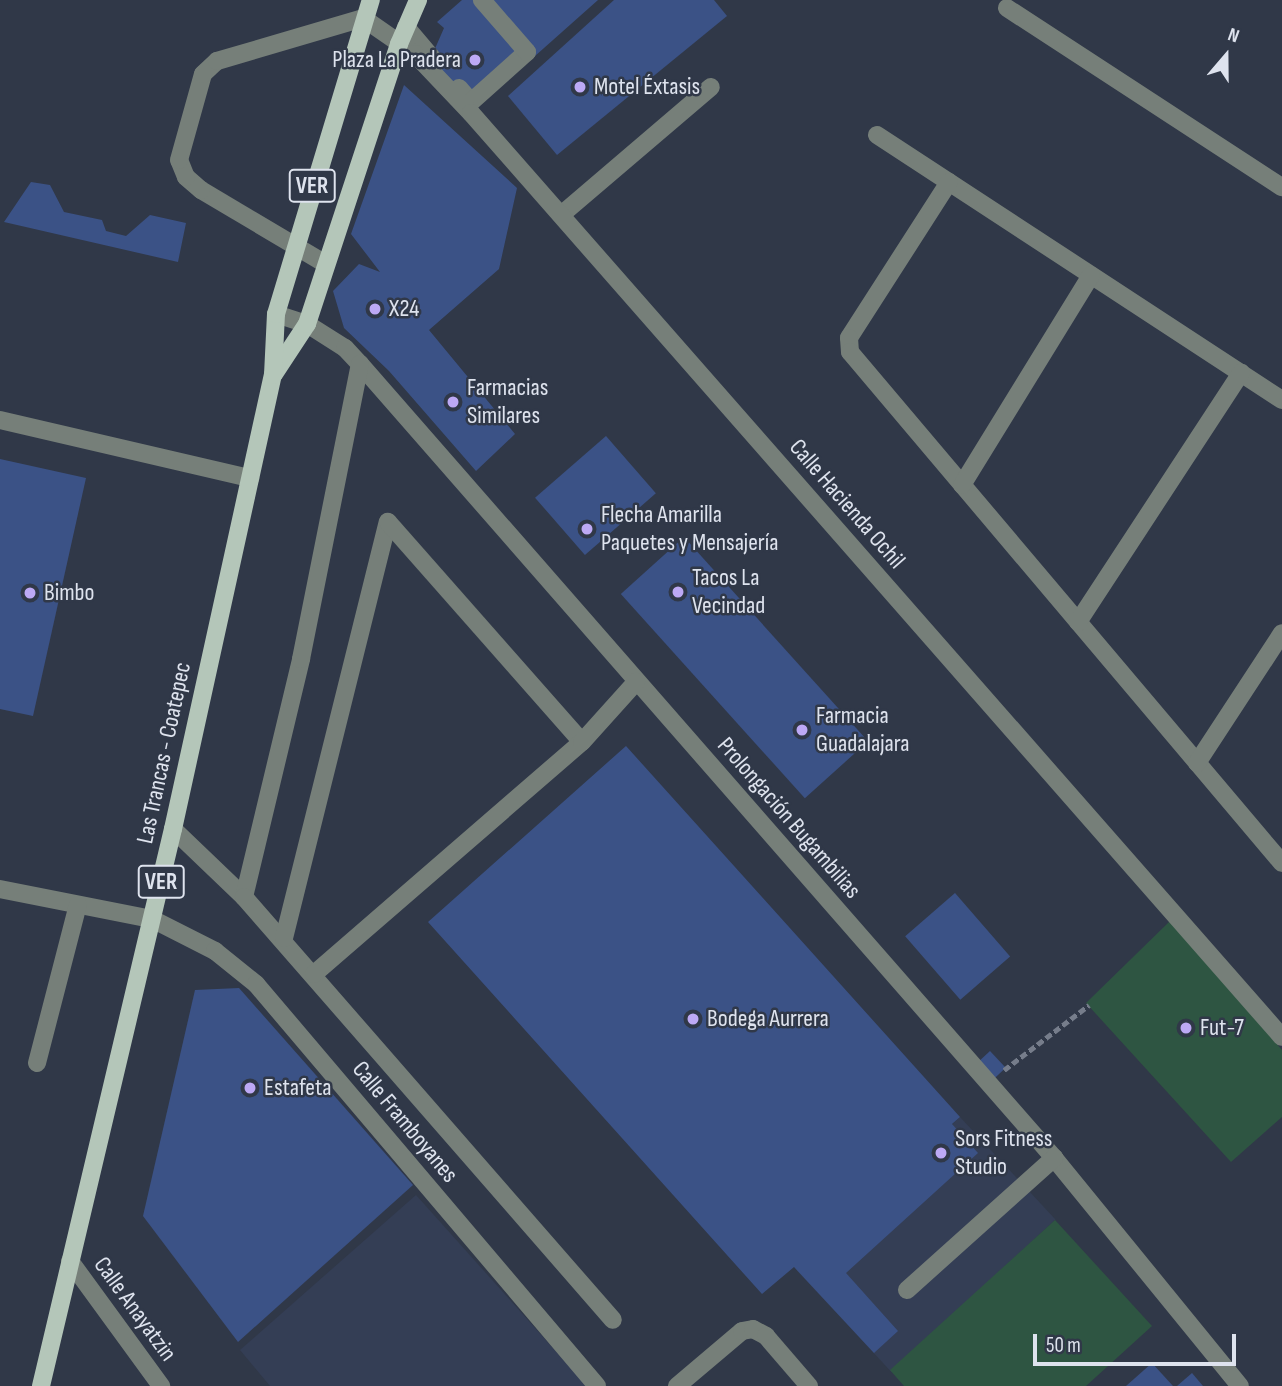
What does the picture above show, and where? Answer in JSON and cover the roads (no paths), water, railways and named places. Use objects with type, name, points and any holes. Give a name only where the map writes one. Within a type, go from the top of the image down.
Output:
[{"type":"main road","name":"Las Trancas - Coatepec","points":[[41,1386],[173,829],[273,375],[276,314],[362,18],[371,0]]},
{"type":"main road","name":"Las Trancas - Coatepec","points":[[273,375],[307,324],[324,263],[399,44],[418,0]]},
{"type":"street","points":[[406,27],[471,102],[527,52],[482,0]]},
{"type":"street","points":[[1007,8],[1282,187]]},
{"type":"street","name":"Calle Hacienda Ochil","points":[[362,18],[415,54],[561,215],[1282,1037]]},
{"type":"street","points":[[324,263],[293,248],[186,177],[179,160],[203,74],[233,54],[362,18]]},
{"type":"street","points":[[561,215],[711,87]]},
{"type":"street","points":[[877,135],[1282,400]]},
{"type":"street","points":[[949,182],[849,338],[850,352],[1282,863]]},
{"type":"street","points":[[962,485],[1091,275]]},
{"type":"street","name":"Prolongación Bugambilias","points":[[276,314],[307,324],[345,348],[360,364],[1054,1158],[1240,1386]]},
{"type":"street","points":[[244,897],[301,659],[360,364]]},
{"type":"street","points":[[1078,622],[1241,373]]},
{"type":"street","points":[[0,420],[250,478]]},
{"type":"street","points":[[284,938],[388,522],[582,742]]},
{"type":"street","points":[[1197,763],[1282,634]]},
{"type":"street","points":[[314,974],[582,742],[636,682]]},
{"type":"street","points":[[173,829],[284,938],[612,1320]]},
{"type":"street","name":"Calle Framboyanes","points":[[0,889],[152,919],[215,951],[256,984],[597,1386]]},
{"type":"street","points":[[37,1063],[78,905]]},
{"type":"street","points":[[907,1290],[1054,1158]]},
{"type":"street","name":"Calle Anayatzin","points":[[70,1261],[161,1386]]},
{"type":"street","points":[[677,1386],[741,1331],[753,1329],[766,1336],[809,1386]]},
{"type":"place","name":"Plaza La Pradera","points":[[475,60]]},
{"type":"place","name":"Motel Éxtasis","points":[[580,87]]},
{"type":"place","name":"X24","points":[[375,309]]},
{"type":"place","name":"Farmacias Similares","points":[[453,402]]},
{"type":"place","name":"Flecha Amarilla Paquetes y Mensajería","points":[[587,529]]},
{"type":"place","name":"Tacos La Vecindad","points":[[678,592]]},
{"type":"place","name":"Bimbo","points":[[30,593]]},
{"type":"place","name":"Farmacia Guadalajara","points":[[802,730]]},
{"type":"place","name":"Bodega Aurrera","points":[[693,1019]]},
{"type":"place","name":"Fut-7","points":[[1186,1028]]},
{"type":"place","name":"Estafeta","points":[[250,1088]]},
{"type":"place","name":"Sors Fitness Studio","points":[[941,1153]]}]
